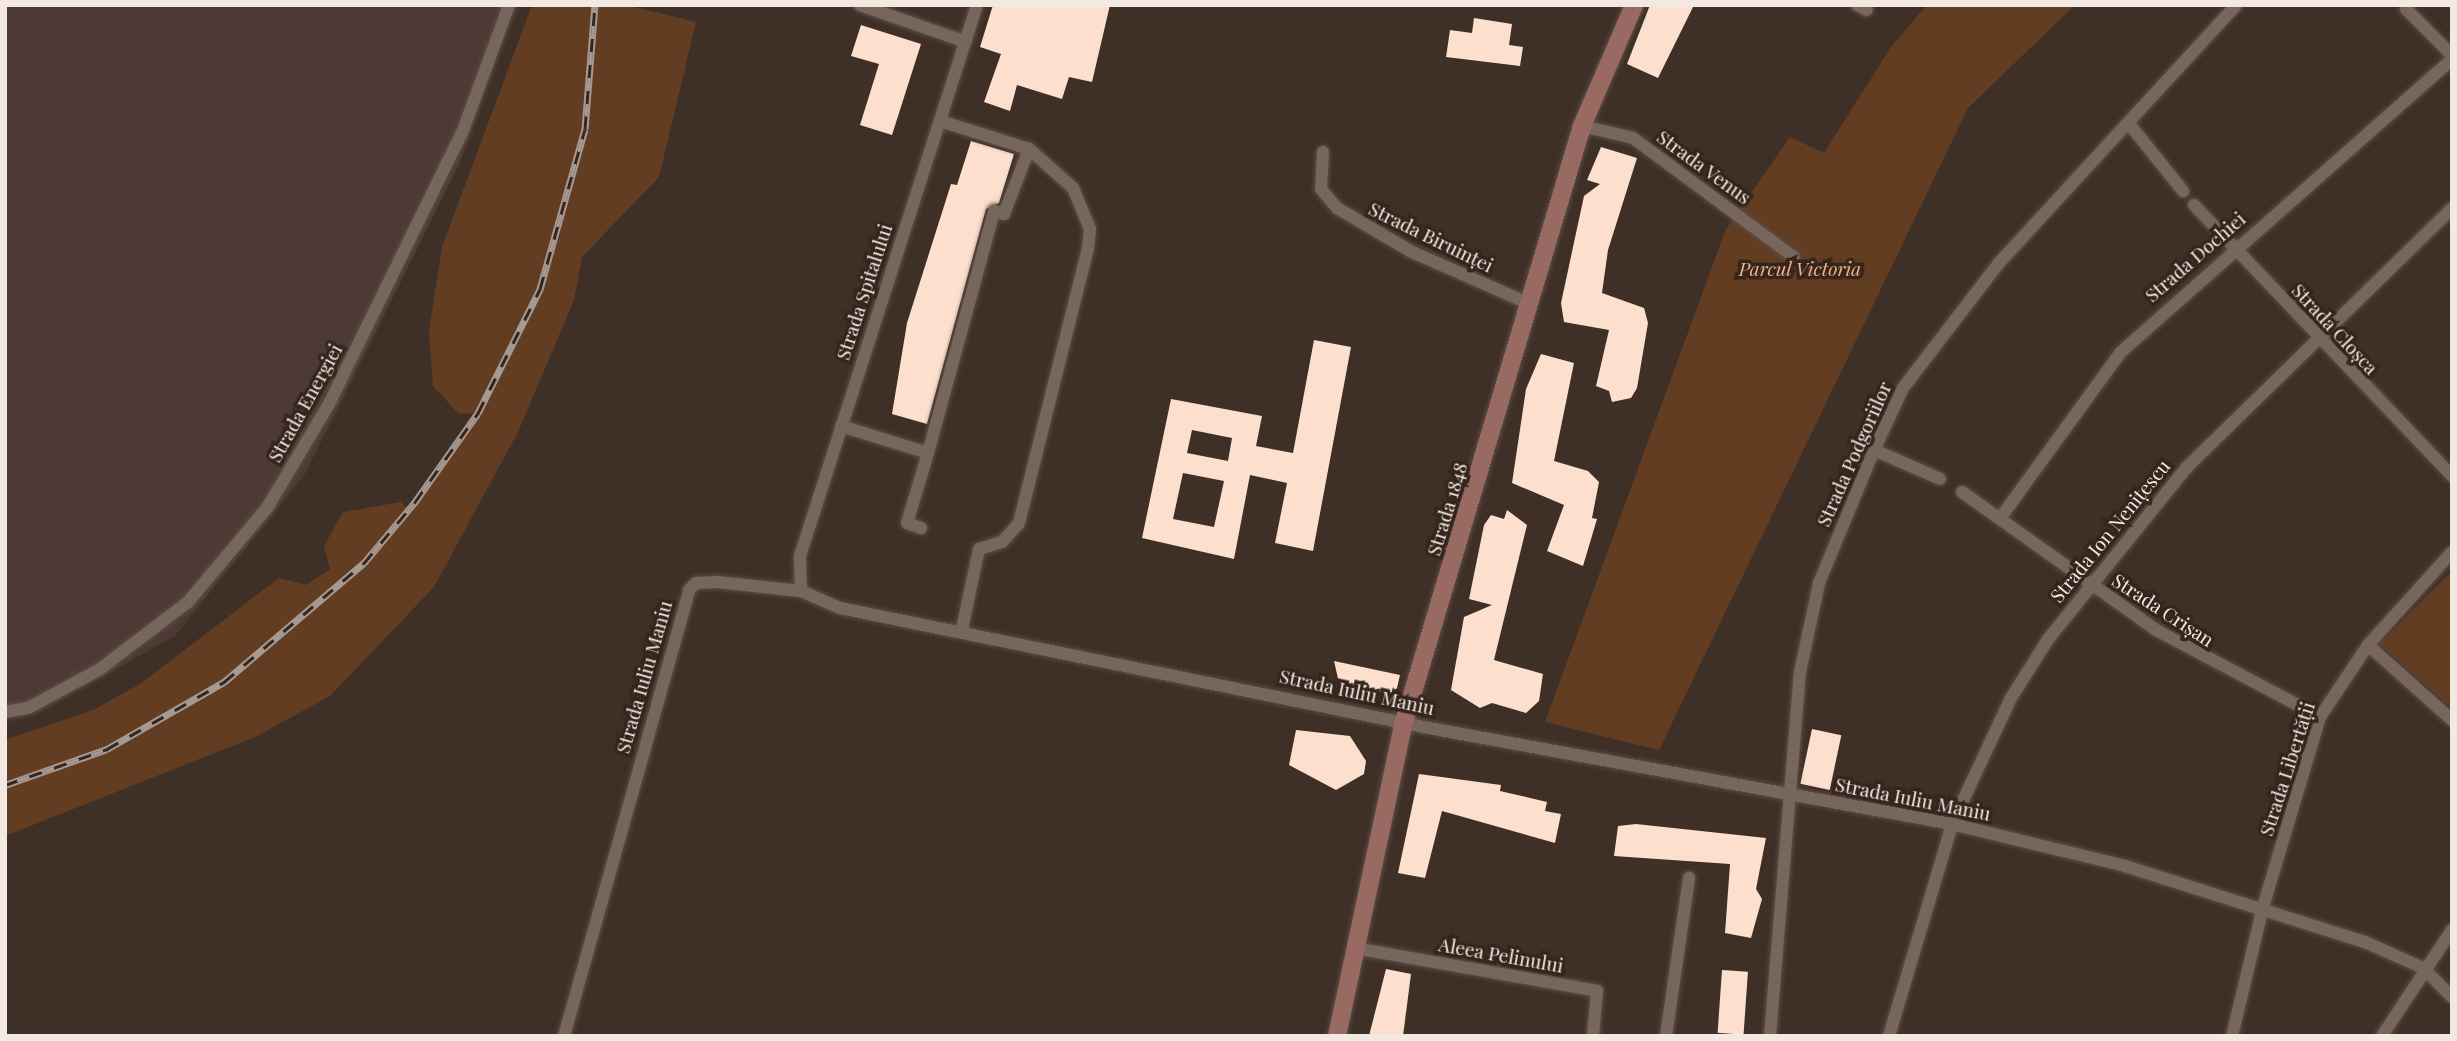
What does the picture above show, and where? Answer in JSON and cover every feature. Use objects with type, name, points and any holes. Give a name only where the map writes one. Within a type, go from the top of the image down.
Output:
[{"type":"main road","name":"Strada 1848","points":[[1337,1036],[1404,722],[1582,126],[1634,5]]},
{"type":"street","name":"Strada Energiei","points":[[5,712],[28,708],[100,669],[188,602],[267,508],[330,404],[457,145],[509,5]]},
{"type":"street","points":[[860,5],[966,42]]},
{"type":"street","name":"Strada Spitalului","points":[[801,591],[800,556],[977,5]]},
{"type":"street","name":"Strada Podgoriilor","points":[[1770,1036],[1800,672],[1819,583],[1874,450],[1903,388],[1999,263],[2130,125],[2236,5]]},
{"type":"street","points":[[2406,9],[2452,57]]},
{"type":"street","name":"Strada Dochiei","points":[[2001,517],[2121,352],[2234,247],[2452,57]]},
{"type":"street","points":[[940,121],[1030,149],[1073,188],[1090,229],[1088,248],[1018,523],[1002,542],[979,549],[962,629]]},
{"type":"street","points":[[2130,125],[2183,191]]},
{"type":"street","name":"Strada Venus","points":[[1582,126],[1633,138],[1794,257]]},
{"type":"street","points":[[921,528],[906,523],[928,453],[994,211],[1004,214],[1030,149]]},
{"type":"street","name":"Strada Biruinței","points":[[1323,152],[1321,189],[1337,208],[1412,252],[1530,304]]},
{"type":"street","name":"Strada Cloșca","points":[[2194,205],[2316,339],[2452,476]]},
{"type":"street","name":"Strada Ion Nenițescu","points":[[1889,1036],[1952,824],[2011,698],[2087,583],[2186,468],[2452,208]]},
{"type":"street","points":[[841,426],[928,453]]},
{"type":"street","points":[[1874,450],[1940,479]]},
{"type":"street","name":"Strada Crișan","points":[[1962,492],[2001,517],[2087,583],[2226,672],[2320,717]]},
{"type":"street","name":"Strada Libertății","points":[[2232,1036],[2263,907],[2320,717],[2368,645],[2452,552]]},
{"type":"street","name":"Strada Iuliu Maniu","points":[[564,1036],[689,590],[696,583],[717,582],[801,591],[840,608],[962,629],[1404,722],[1952,824],[2263,907],[2423,968],[2452,997]]},
{"type":"street","points":[[2368,645],[2452,720]]},
{"type":"street","points":[[1666,1036],[1689,878]]},
{"type":"street","points":[[2382,1036],[2423,968],[2452,930]]},
{"type":"street","name":"Aleea Pelinului","points":[[1354,948],[1597,991],[1592,1036]]},
{"type":"shaded area","points":[[5,5],[515,5],[460,163],[305,474],[175,636],[39,712],[5,718]]},
{"type":"green space","points":[[532,5],[627,5],[696,22],[659,177],[582,257],[574,300],[518,432],[434,587],[330,696],[255,737],[5,836],[5,740],[93,710],[140,684],[279,578],[306,585],[330,569],[324,546],[343,512],[401,502],[408,510],[464,437],[478,413],[459,414],[433,386],[429,331],[442,247]]},
{"type":"green space","name":"Parcul Victoria","points":[[1927,5],[2075,5],[1968,108],[1659,750],[1545,722],[1726,229],[1790,137],[1824,153],[1891,47]]},
{"type":"green space","points":[[2452,571],[2452,708],[2379,644]]},
{"type":"building","points":[[993,5],[1110,5],[1092,82],[1069,77],[1062,99],[1017,85],[1010,111],[984,102],[1001,54],[980,47]]},
{"type":"building","points":[[1650,5],[1694,5],[1658,78],[1627,64]]},
{"type":"building","points":[[1474,18],[1512,24],[1509,45],[1523,47],[1520,66],[1446,57],[1450,30],[1472,33]]},
{"type":"building","points":[[861,25],[921,44],[892,135],[860,125],[879,64],[851,56]]},
{"type":"building","points":[[971,141],[1014,154],[999,203],[986,209],[927,424],[892,414],[907,323],[951,184],[957,185]]},
{"type":"building","points":[[1601,147],[1637,158],[1608,250],[1602,293],[1644,308],[1648,323],[1637,388],[1631,398],[1612,402],[1609,391],[1596,386],[1609,330],[1564,322],[1561,303],[1584,196],[1600,184],[1587,180]]},
{"type":"building","points":[[1314,340],[1351,347],[1313,551],[1275,543],[1287,483],[1250,475],[1234,559],[1142,538],[1171,399],[1262,416],[1256,446],[1293,453]],"holes":[[[1192,430],[1232,438],[1228,461],[1187,453]],[[1183,473],[1224,481],[1214,527],[1173,519]]]},
{"type":"building","points":[[1541,354],[1574,363],[1554,461],[1588,471],[1599,482],[1592,518],[1597,519],[1583,566],[1547,551],[1564,505],[1512,483],[1526,389]]},
{"type":"building","points":[[1507,510],[1527,525],[1494,660],[1543,674],[1539,701],[1526,713],[1492,703],[1480,708],[1451,690],[1464,617],[1492,605],[1469,599],[1484,525],[1491,515],[1504,519]]},
{"type":"building","points":[[1334,661],[1400,675],[1397,688],[1389,694],[1339,683]]},
{"type":"building","points":[[1812,729],[1841,735],[1830,790],[1800,784]]},
{"type":"building","points":[[1296,730],[1350,736],[1366,761],[1364,774],[1336,790],[1289,765]]},
{"type":"building","points":[[1419,774],[1501,785],[1500,791],[1547,802],[1545,811],[1561,814],[1555,843],[1442,811],[1425,878],[1398,873]]},
{"type":"building","points":[[1636,824],[1766,838],[1756,889],[1762,899],[1751,938],[1725,933],[1730,864],[1614,856],[1618,826]]},
{"type":"building","points":[[1386,969],[1411,974],[1403,1036],[1369,1036]]},
{"type":"building","points":[[1722,970],[1748,972],[1744,1035],[1718,1033]]},
{"type":"railway","points":[[5,785],[107,749],[224,682],[364,563],[415,502],[478,413],[540,289],[585,129],[595,5]]}]
